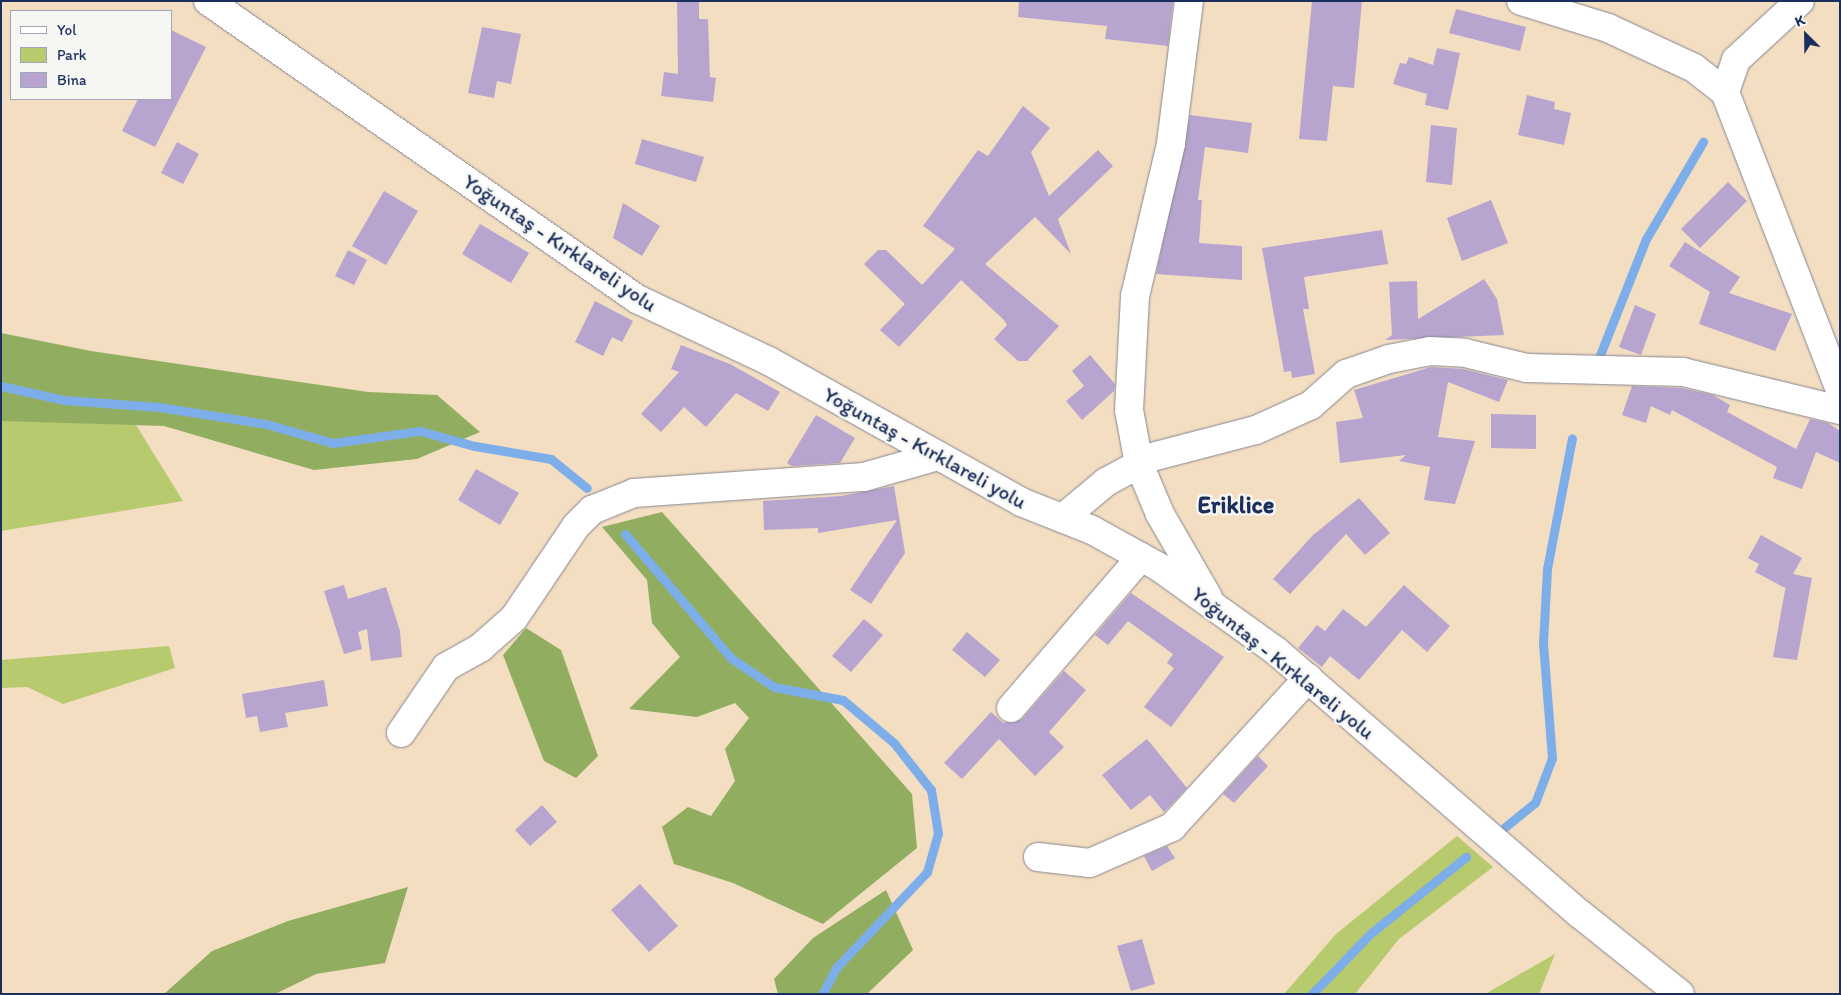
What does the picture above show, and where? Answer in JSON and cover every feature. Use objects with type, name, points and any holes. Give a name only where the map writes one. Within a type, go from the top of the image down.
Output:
[{"type":"street","name":"Yoğuntaş - Kırklareli yolu","points":[[208,1],[637,299],[769,361],[934,457],[1141,557],[1211,602],[1308,678],[1580,914],[1680,994]]},
{"type":"street","points":[[1189,1],[1171,144],[1136,296],[1131,338],[1128,410],[1139,464],[1160,514],[1211,602]]},
{"type":"street","points":[[1522,1],[1608,28],[1694,68],[1725,92],[1840,390]]},
{"type":"street","points":[[1725,92],[1736,60],[1800,1]]},
{"type":"street","points":[[1063,518],[1106,482],[1139,464],[1190,444],[1256,430],[1311,405],[1346,374],[1389,359],[1430,351],[1465,353],[1527,368],[1683,372],[1840,410]]},
{"type":"street","points":[[401,733],[446,667],[480,648],[514,618],[576,526],[592,510],[634,493],[864,477],[934,457]]},
{"type":"street","points":[[1010,708],[1141,557]]},
{"type":"street","points":[[1038,857],[1090,863],[1172,827],[1308,678]]},
{"type":"green space","points":[[1,333],[91,351],[368,392],[437,395],[480,432],[417,459],[314,470],[164,426],[2,421]]},
{"type":"green space","points":[[1,420],[136,425],[183,501],[1,531]]},
{"type":"green space","points":[[662,512],[912,794],[917,848],[823,924],[733,883],[674,864],[662,827],[688,807],[711,816],[735,781],[725,749],[749,718],[735,703],[697,717],[629,709],[680,657],[652,623],[647,580],[602,527]]},
{"type":"green space","points":[[526,628],[561,650],[598,756],[576,778],[544,761],[503,655]]},
{"type":"green space","points":[[169,646],[175,668],[63,704],[27,687],[1,688],[1,660]]},
{"type":"green space","points":[[1457,836],[1493,867],[1399,939],[1355,994],[1284,994],[1336,934]]},
{"type":"green space","points":[[408,887],[385,963],[316,974],[275,994],[164,994],[212,951],[288,921]]},
{"type":"green space","points":[[886,890],[913,950],[867,994],[778,994],[774,979],[813,938]]},
{"type":"green space","points":[[1555,954],[1539,994],[1485,994]]},
{"type":"building","points":[[677,1],[699,1],[699,19],[708,19],[710,77],[716,78],[713,102],[661,96],[664,72],[678,74]]},
{"type":"building","points":[[1019,1],[1173,1],[1168,46],[1105,39],[1107,26],[1018,17]]},
{"type":"building","points":[[1312,1],[1362,1],[1354,88],[1333,86],[1327,141],[1299,139]]},
{"type":"building","points":[[1456,9],[1526,27],[1520,51],[1449,33]]},
{"type":"building","points":[[482,27],[521,34],[511,84],[497,81],[494,98],[468,93]]},
{"type":"building","points":[[172,30],[206,47],[155,147],[122,131],[138,100],[172,100]]},
{"type":"building","points":[[1437,48],[1460,53],[1448,110],[1425,105],[1427,94],[1393,84],[1400,63],[1406,64],[1409,57],[1433,65]]},
{"type":"building","points":[[1527,95],[1555,102],[1554,109],[1571,113],[1564,145],[1518,135]]},
{"type":"building","points":[[1023,106],[1050,128],[1031,152],[1049,196],[1098,150],[1113,166],[1058,219],[1071,254],[1035,217],[985,264],[1059,326],[1027,361],[1018,361],[994,339],[1007,325],[1004,320],[961,280],[899,347],[880,330],[905,304],[864,264],[878,250],[886,250],[922,285],[955,249],[923,226],[978,150],[988,156]]},
{"type":"building","points":[[1190,115],[1252,123],[1248,153],[1205,147],[1198,200],[1202,200],[1199,243],[1242,246],[1242,280],[1156,274]]},
{"type":"building","points":[[1431,125],[1457,128],[1452,185],[1426,182]]},
{"type":"building","points":[[642,139],[704,157],[696,182],[635,164]]},
{"type":"building","points":[[177,142],[199,154],[183,184],[161,173]]},
{"type":"building","points":[[1728,182],[1747,201],[1700,248],[1681,229]]},
{"type":"building","points":[[384,191],[418,211],[386,265],[352,246]]},
{"type":"building","points":[[1491,200],[1508,243],[1462,261],[1447,218]]},
{"type":"building","points":[[623,203],[660,226],[642,256],[613,238]]},
{"type":"building","points":[[480,224],[529,253],[511,283],[462,254]]},
{"type":"building","points":[[1382,230],[1388,264],[1304,277],[1309,309],[1303,309],[1315,374],[1292,378],[1291,371],[1284,372],[1262,248]]},
{"type":"building","points":[[1685,242],[1740,277],[1729,293],[1792,314],[1775,351],[1699,324],[1710,292],[1669,266]]},
{"type":"building","points":[[348,250],[367,260],[354,285],[335,276]]},
{"type":"building","points":[[1484,279],[1497,299],[1504,335],[1385,340],[1392,335],[1389,282],[1417,281],[1418,319]]},
{"type":"building","points":[[595,301],[633,321],[622,342],[612,337],[603,356],[575,342]]},
{"type":"building","points":[[1635,305],[1656,314],[1641,355],[1619,347]]},
{"type":"building","points":[[681,345],[730,364],[780,392],[768,411],[736,393],[706,427],[684,407],[661,432],[641,414],[679,372],[671,369]]},
{"type":"building","points":[[1090,355],[1115,384],[1114,391],[1082,420],[1066,401],[1084,386],[1072,371]]},
{"type":"building","points":[[1431,367],[1463,369],[1508,380],[1499,402],[1448,382],[1438,437],[1475,441],[1455,504],[1424,500],[1430,467],[1399,461],[1406,455],[1340,463],[1336,422],[1363,418],[1354,390]]},
{"type":"building","points":[[1632,386],[1681,388],[1713,395],[1730,405],[1727,412],[1796,449],[1810,419],[1828,423],[1840,431],[1840,463],[1816,452],[1802,489],[1773,478],[1777,467],[1672,410],[1670,415],[1651,406],[1646,423],[1622,415]]},
{"type":"building","points":[[1491,414],[1536,415],[1536,449],[1491,448]]},
{"type":"building","points":[[816,415],[855,438],[840,463],[792,466],[787,463]]},
{"type":"building","points":[[476,469],[519,493],[500,525],[458,500]]},
{"type":"building","points":[[894,486],[905,553],[871,604],[850,590],[897,520],[818,533],[818,528],[764,530],[763,501],[841,496]]},
{"type":"building","points":[[1359,498],[1390,533],[1365,555],[1346,534],[1290,594],[1273,579],[1313,535]]},
{"type":"building","points":[[1761,535],[1802,558],[1793,574],[1812,578],[1797,660],[1773,657],[1786,585],[1785,588],[1755,572],[1759,564],[1748,558]]},
{"type":"building","points":[[344,585],[348,599],[386,587],[400,631],[402,657],[371,661],[367,629],[358,632],[362,649],[344,654],[324,591]]},
{"type":"building","points":[[1404,585],[1450,626],[1427,652],[1402,630],[1359,680],[1330,656],[1322,667],[1298,648],[1317,625],[1325,631],[1343,609],[1366,627]]},
{"type":"building","points":[[1131,593],[1224,657],[1171,727],[1144,707],[1174,668],[1167,663],[1173,654],[1128,621],[1108,645],[1095,635]]},
{"type":"building","points":[[864,619],[883,635],[851,672],[832,656]]},
{"type":"building","points":[[967,632],[1000,660],[985,677],[952,650]]},
{"type":"building","points":[[1064,671],[1086,690],[1049,732],[1064,747],[1035,776],[999,739],[962,779],[944,763],[991,712],[1003,723],[1022,719]]},
{"type":"building","points":[[324,680],[328,706],[285,713],[288,727],[260,732],[257,716],[246,718],[242,694]]},
{"type":"building","points":[[1147,739],[1187,788],[1164,812],[1150,795],[1131,810],[1102,775]]},
{"type":"building","points":[[1258,756],[1268,766],[1234,803],[1223,794]]},
{"type":"building","points":[[542,805],[557,822],[530,846],[515,830]]},
{"type":"building","points":[[1167,846],[1175,858],[1152,871],[1144,856]]},
{"type":"building","points":[[640,884],[678,926],[649,952],[611,910]]},
{"type":"building","points":[[1142,939],[1155,984],[1131,991],[1117,946]]},
{"type":"waterway","points":[[1600,355],[1646,239],[1703,142]]},
{"type":"waterway","points":[[1,386],[64,400],[159,407],[266,424],[333,443],[420,431],[475,446],[551,459],[587,488]]},
{"type":"waterway","points":[[1505,827],[1535,803],[1552,758],[1543,643],[1547,569],[1572,438]]},
{"type":"waterway","points":[[625,534],[731,658],[774,687],[843,700],[894,743],[931,790],[938,833],[927,872],[836,968],[822,994]]},
{"type":"waterway","points":[[1312,994],[1371,933],[1466,857]]},
{"type":"district","name":"Eriklice","points":[[1236,505]]}]
